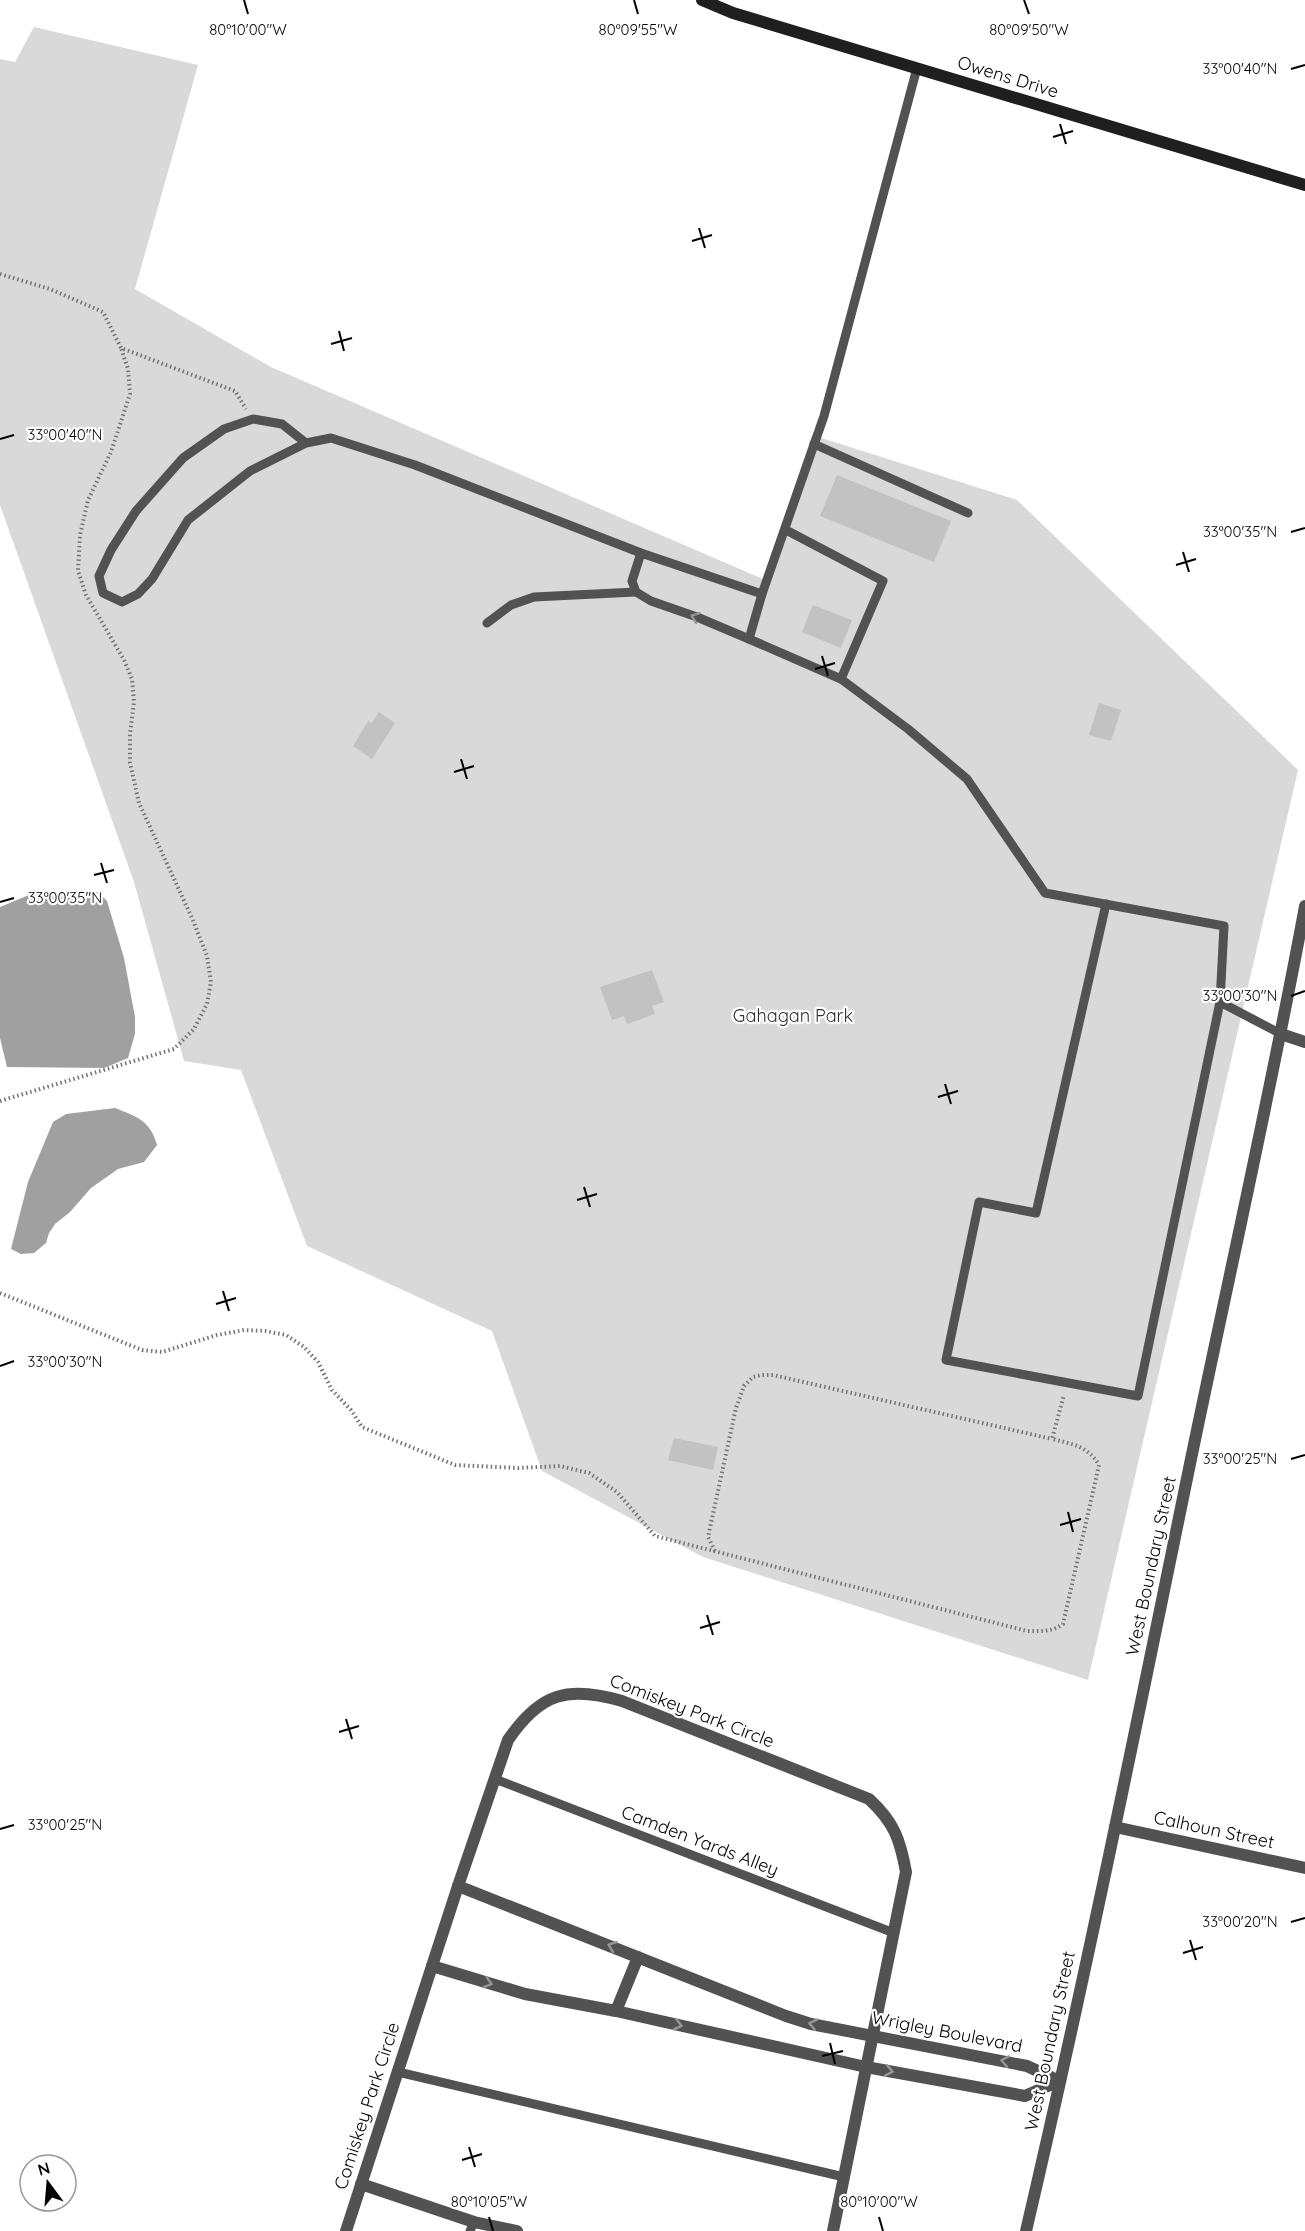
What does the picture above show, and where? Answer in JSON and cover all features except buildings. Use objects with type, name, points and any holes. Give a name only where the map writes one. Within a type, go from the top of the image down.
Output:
[{"type":"street","name":"Owens Drive","points":[[702,0],[733,13],[1305,184]]},
{"type":"street","name":"West Boundary Street","points":[[1026,2231],[1115,1827],[1232,1258],[1281,1034],[1305,906]]},
{"type":"street","points":[[1281,1034],[1305,1042]]},
{"type":"street","name":"Comiskey Park Circle","points":[[346,2231],[508,1740],[520,1722],[551,1698],[573,1693],[598,1694],[622,1701],[869,1799],[894,1826],[902,1848],[906,1872],[833,2231]]},
{"type":"street","name":"Calhoun Street","points":[[1115,1827],[1305,1868]]},
{"type":"street","name":"Wrigley Boulevard","points":[[458,1887],[786,2016],[811,2024],[1027,2066],[1059,2081]]},
{"type":"street","points":[[616,2011],[638,1957]]},
{"type":"street","points":[[432,1966],[525,1994],[616,2011],[866,2067],[1026,2096],[1059,2081]]},
{"type":"street","points":[[361,2184],[472,2226],[517,2231]]},
{"type":"lane","points":[[749,639],[762,594],[824,416],[917,68]]},
{"type":"lane","points":[[306,443],[282,424],[253,419],[224,429],[183,458],[136,511],[111,550],[99,576],[102,593],[122,602],[138,594],[152,579],[188,520],[250,471],[306,443],[331,438],[415,465],[640,553],[762,594]]},
{"type":"lane","points":[[814,444],[968,513]]},
{"type":"lane","points":[[786,530],[883,581],[841,679]]},
{"type":"lane","points":[[640,553],[632,581],[636,592],[651,602],[706,621],[841,679],[908,729],[967,779],[1045,893],[1106,904],[1224,926],[1221,1002],[1138,1396],[946,1360],[979,1202],[1036,1213],[1106,904]]},
{"type":"lane","points":[[487,623],[510,605],[534,597],[636,592]]},
{"type":"lane","points":[[1221,1002],[1281,1034]]},
{"type":"lane","name":"Camden Yards Alley","points":[[495,1779],[894,1933]]},
{"type":"lane","points":[[398,2072],[844,2177]]},
{"type":"path","points":[[0,274],[50,289],[103,312],[121,348],[128,369],[130,394],[111,452],[88,500],[80,535],[78,570],[86,595],[132,678],[134,702],[130,734],[130,763],[140,803],[192,918],[207,956],[211,982],[207,1004],[194,1029],[174,1049],[0,1101]]},
{"type":"path","points":[[121,348],[235,391],[253,419]]},
{"type":"path","points":[[0,1293],[142,1350],[162,1352],[217,1335],[244,1330],[286,1335],[304,1347],[318,1362],[332,1390],[351,1410],[362,1427],[455,1465],[518,1468],[560,1466],[590,1473],[617,1492],[655,1536],[715,1552],[1028,1631],[1046,1632],[1063,1624],[1099,1465],[1084,1447],[761,1374],[753,1377],[744,1386],[733,1418],[708,1537],[715,1552]]},
{"type":"path","points":[[1053,1439],[1067,1383]]},
{"type":"green space","name":"Gahagan Park","points":[[34,27],[198,65],[135,289],[271,367],[763,579],[812,435],[1017,500],[1298,770],[1088,1680],[703,1557],[542,1471],[492,1331],[307,1246],[241,1070],[184,1061],[134,882],[0,505],[0,59],[15,62]]},
{"type":"shaded area","points":[[98,892],[107,901],[124,958],[135,1017],[135,1034],[128,1058],[104,1068],[7,1067],[0,1038],[0,907],[29,895]]},
{"type":"shaded area","points":[[115,1108],[142,1120],[151,1130],[157,1145],[144,1162],[118,1169],[91,1188],[70,1212],[55,1224],[46,1243],[34,1253],[21,1254],[11,1249],[28,1182],[53,1122],[66,1114]]}]
